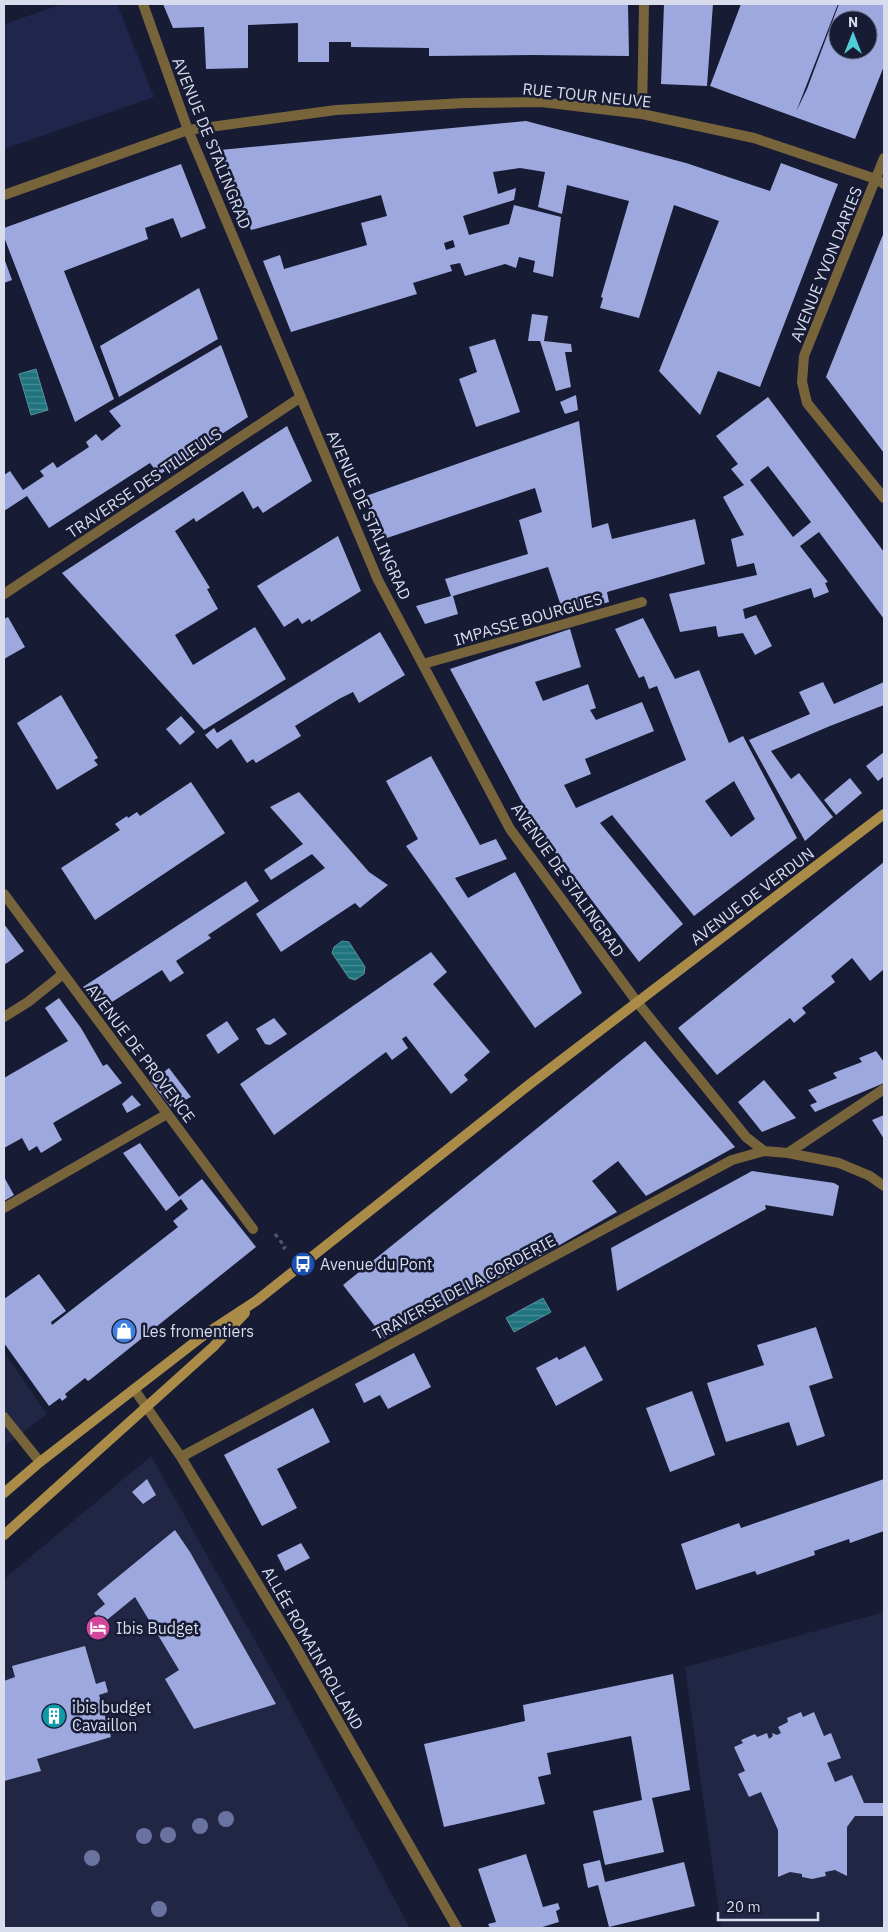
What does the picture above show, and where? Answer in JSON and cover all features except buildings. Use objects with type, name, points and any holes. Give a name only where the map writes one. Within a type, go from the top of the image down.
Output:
[{"type":"main road","name":"AVENUE DE VERDUN","points":[[637,1002],[884,814]]},
{"type":"main road","points":[[4,1493],[40,1462],[204,1335],[256,1301],[530,1084],[637,1002]]},
{"type":"main road","points":[[4,1535],[213,1347],[256,1301]]},
{"type":"street","name":"AVENUE DE STALINGRAD","points":[[143,4],[188,130],[378,580],[510,828],[637,1002],[746,1137],[764,1151]]},
{"type":"street","points":[[642,114],[644,4]]},
{"type":"street","name":"RUE TOUR NEUVE","points":[[4,195],[188,130],[336,110],[465,103],[541,102],[642,114],[754,138],[880,181]]},
{"type":"street","name":"AVENUE YVON DARIES","points":[[884,158],[880,181],[804,356],[802,382],[807,403],[884,498]]},
{"type":"street","name":"TRAVERSE DES TILLEULS","points":[[4,594],[301,397]]},
{"type":"street","name":"IMPASSE BOURGUES","points":[[423,664],[642,602]]},
{"type":"street","name":"AVENUE DE PROVENCE","points":[[4,894],[253,1229]]},
{"type":"street","points":[[4,1017],[28,1002],[63,974]]},
{"type":"street","points":[[788,1153],[884,1089]]},
{"type":"street","points":[[4,1208],[168,1114]]},
{"type":"street","points":[[764,1151],[788,1153],[839,1163],[870,1176],[884,1186]]},
{"type":"street","name":"TRAVERSE DE LA CORDERIE","points":[[181,1457],[732,1160],[764,1151]]},
{"type":"street","name":"ALLÉE ROMAIN ROLLAND","points":[[134,1389],[181,1457],[293,1642],[457,1928]]},
{"type":"street","points":[[4,1417],[40,1462]]},
{"type":"shaded area","points":[[63,4],[117,4],[154,97],[4,149],[4,24]]},
{"type":"shaded area","points":[[36,369],[48,410],[31,415],[19,374]]},
{"type":"shaded area","points":[[342,941],[349,942],[365,967],[364,974],[355,980],[349,978],[332,953],[334,947]]},
{"type":"shaded area","points":[[543,1298],[551,1312],[514,1332],[506,1318]]},
{"type":"shaded area","points":[[4,1352],[47,1414],[4,1447]]},
{"type":"shaded area","points":[[151,1456],[280,1685],[410,1928],[4,1928],[4,1579]]},
{"type":"shaded area","points":[[884,1612],[884,1928],[721,1928],[685,1667]]},
{"type":"place","name":"Avenue du Pont","points":[[303,1264]]},
{"type":"place","name":"Les fromentiers","points":[[124,1331]]},
{"type":"place","name":"Ibis Budget","points":[[98,1628]]},
{"type":"place","name":"ibis budget Cavaillon","points":[[54,1716]]}]
